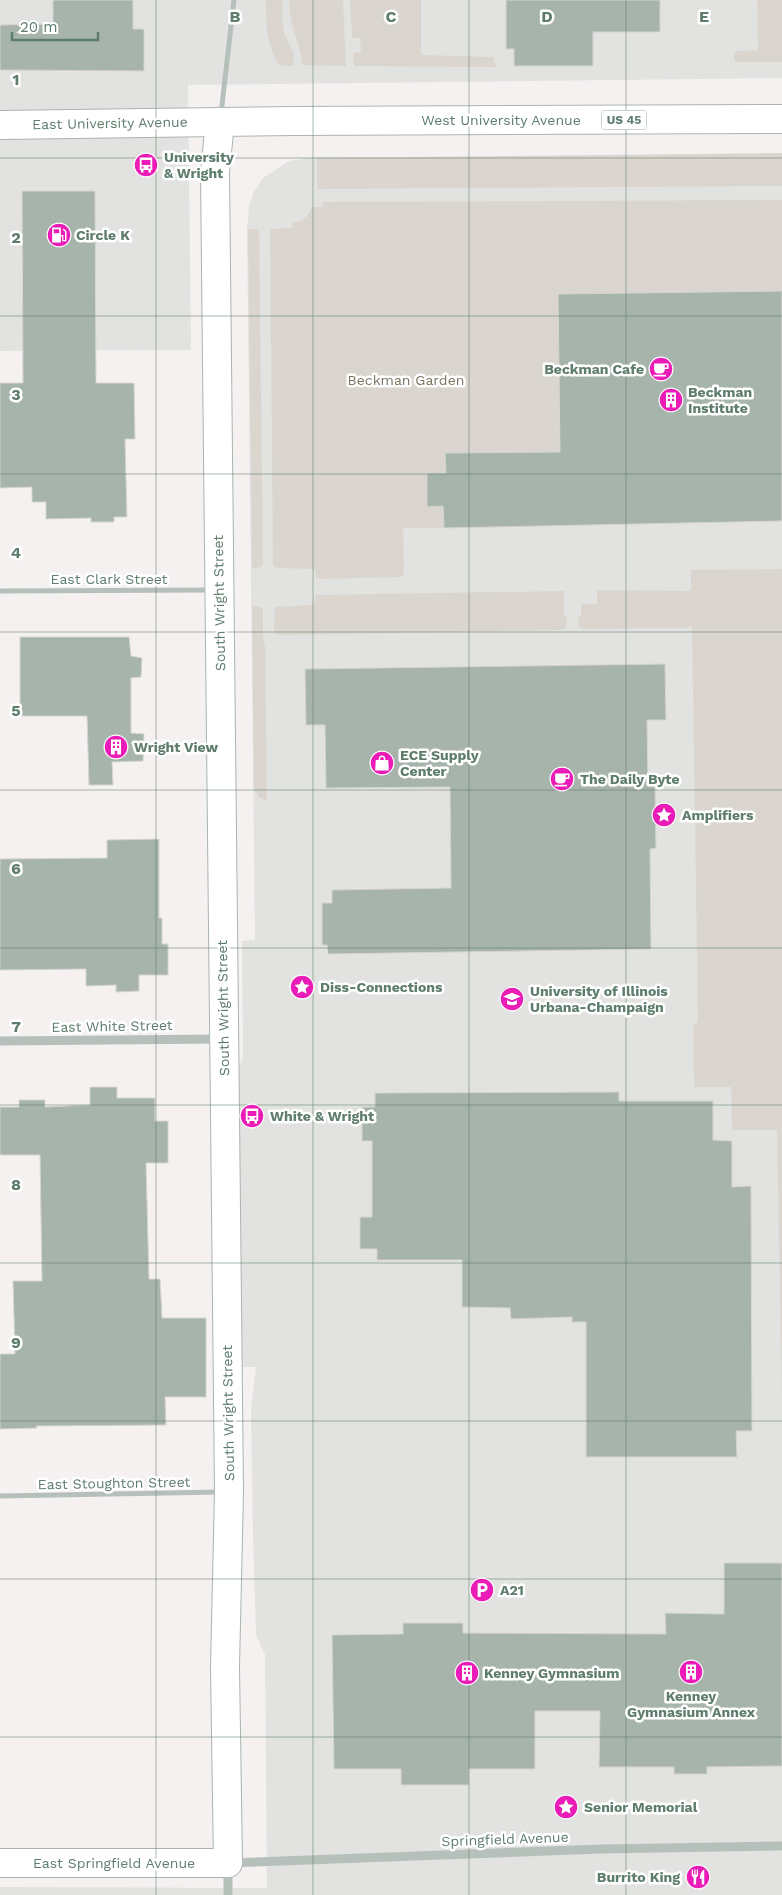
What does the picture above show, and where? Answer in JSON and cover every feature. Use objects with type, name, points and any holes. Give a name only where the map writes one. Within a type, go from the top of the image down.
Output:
[{"type":"main road","name":"West University Avenue","points":[[220,122],[782,119]]},
{"type":"main road","name":"East University Avenue","points":[[0,125],[220,122]]},
{"type":"main road","name":"South Wright Street","points":[[220,122],[215,172],[229,1492],[225,1658],[228,1863]]},
{"type":"main road","name":"East Springfield Avenue","points":[[0,1864],[228,1863]]},
{"type":"street","points":[[220,122],[234,0]]},
{"type":"street","name":"East Clark Street","points":[[0,591],[218,590]]},
{"type":"street","name":"East White Street","points":[[0,1041],[224,1039]]},
{"type":"street","name":"East Stoughton Street","points":[[0,1496],[229,1492]]},
{"type":"street","name":"Springfield Avenue","points":[[228,1863],[601,1849],[782,1846]]},
{"type":"street","name":"South Wright Street","points":[[228,1863],[228,1895]]},
{"type":"shaded area","points":[[0,0],[782,0],[782,78],[188,85],[191,350],[0,351]]},
{"type":"shaded area","name":"University of Illinois Urbana-Champaign","points":[[316,157],[782,160],[782,1895],[0,1895],[0,1887],[267,1888],[265,1655],[256,1635],[253,1534],[251,1409],[256,1367],[242,1367],[239,1066],[243,1057],[242,941],[255,940],[247,229],[249,207],[253,194],[263,178],[289,161]]},
{"type":"green space","points":[[266,0],[283,0],[282,18],[284,33],[294,54],[293,66],[279,65],[271,49],[267,26]]},
{"type":"green space","points":[[290,0],[343,0],[346,66],[302,65],[290,17]]},
{"type":"green space","points":[[350,0],[421,0],[421,55],[493,57],[496,67],[354,66],[353,53],[361,52],[360,38],[352,38]]},
{"type":"green space","points":[[757,0],[782,0],[782,62],[735,62],[734,56],[737,51],[758,50]]},
{"type":"green space","points":[[782,153],[782,186],[317,189],[317,158]]},
{"type":"green space","name":"Beckman Garden","points":[[782,200],[782,291],[558,294],[560,452],[445,454],[446,473],[427,473],[427,507],[443,506],[444,528],[403,528],[404,573],[401,577],[317,579],[315,571],[311,569],[278,568],[273,565],[270,229],[292,228],[293,223],[305,218],[312,207],[322,207],[323,202]]},
{"type":"green space","points":[[248,229],[259,229],[263,564],[252,569]]},
{"type":"green space","points":[[782,569],[782,1396],[777,1130],[732,1130],[731,1087],[694,1087],[693,1026],[697,1023],[698,1019],[692,626],[685,628],[583,629],[579,627],[578,616],[581,616],[581,604],[597,604],[597,590],[691,591],[691,570]]},
{"type":"green space","points":[[564,591],[564,616],[567,616],[565,628],[561,630],[277,635],[274,632],[275,607],[311,605],[316,595]]},
{"type":"green space","points":[[252,605],[263,608],[267,801],[259,797],[254,789]]},
{"type":"building","points":[[53,0],[133,0],[133,29],[144,29],[144,71],[0,70],[0,25],[53,24]]},
{"type":"building","points":[[506,0],[660,0],[660,32],[593,32],[593,66],[514,66],[514,49],[506,49]]},
{"type":"building","points":[[22,191],[95,191],[96,383],[134,383],[135,439],[125,439],[127,517],[114,517],[114,522],[91,522],[91,518],[46,519],[46,502],[32,502],[32,487],[0,488],[0,383],[23,383]]},
{"type":"building","name":"Beckman Institute","points":[[782,291],[782,521],[444,528],[443,506],[427,507],[427,473],[446,473],[445,453],[560,452],[558,294]]},
{"type":"building","points":[[20,637],[129,637],[131,656],[142,658],[141,677],[131,678],[131,733],[144,734],[143,761],[112,762],[113,785],[89,785],[87,716],[20,716]]},
{"type":"building","points":[[665,664],[666,720],[647,720],[648,784],[655,784],[656,848],[650,849],[651,949],[328,954],[327,945],[322,945],[322,903],[332,903],[332,890],[451,888],[450,787],[326,788],[325,725],[306,725],[305,669]]},
{"type":"building","points":[[159,839],[159,918],[162,918],[162,944],[168,944],[168,975],[139,975],[139,991],[116,992],[116,985],[86,986],[86,969],[0,970],[0,859],[107,858],[107,840]]},
{"type":"building","points":[[90,1087],[117,1087],[117,1098],[155,1098],[155,1121],[168,1121],[168,1163],[146,1163],[149,1279],[160,1279],[162,1318],[206,1318],[206,1397],[165,1397],[166,1425],[36,1426],[37,1428],[0,1429],[0,1354],[15,1354],[13,1281],[42,1281],[40,1155],[0,1155],[0,1107],[19,1107],[19,1100],[45,1100],[45,1107],[90,1105]]},
{"type":"building","points":[[619,1092],[619,1101],[713,1101],[713,1140],[732,1141],[732,1187],[751,1186],[752,1431],[736,1431],[737,1457],[586,1457],[586,1322],[572,1322],[572,1317],[511,1319],[510,1308],[462,1307],[462,1260],[377,1260],[377,1249],[360,1249],[360,1217],[372,1217],[372,1141],[362,1141],[362,1107],[375,1107],[375,1093]]},
{"type":"building","points":[[724,1563],[782,1563],[782,1766],[707,1767],[707,1774],[674,1774],[674,1767],[599,1767],[600,1711],[535,1711],[535,1769],[469,1769],[469,1785],[401,1785],[401,1769],[334,1769],[332,1635],[403,1634],[403,1623],[463,1623],[463,1633],[666,1634],[665,1613],[724,1614]]},
{"type":"place","name":"University & Wright","points":[[146,165]]},
{"type":"place","name":"Circle K","points":[[59,235]]},
{"type":"place","name":"Beckman Cafe","points":[[661,369]]},
{"type":"place","name":"Beckman Institute","points":[[671,400]]},
{"type":"place","name":"Wright View","points":[[116,747]]},
{"type":"place","name":"ECE Supply Center","points":[[382,763]]},
{"type":"place","name":"The Daily Byte","points":[[562,779]]},
{"type":"place","name":"Amplifiers","points":[[664,815]]},
{"type":"place","name":"Diss-Connections","points":[[302,987]]},
{"type":"place","name":"University of Illinois Urbana-Champaign","points":[[512,999]]},
{"type":"place","name":"White & Wright","points":[[252,1116]]},
{"type":"place","name":"A21","points":[[482,1590]]},
{"type":"place","name":"Kenney Gymnasium Annex","points":[[691,1672]]},
{"type":"place","name":"Kenney Gymnasium","points":[[467,1673]]},
{"type":"place","name":"Senior Memorial","points":[[566,1807]]},
{"type":"place","name":"Burrito King","points":[[698,1877]]}]
